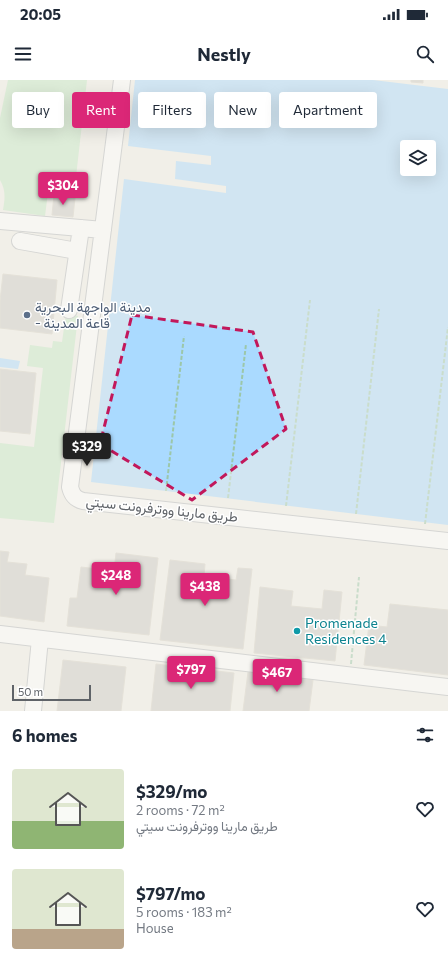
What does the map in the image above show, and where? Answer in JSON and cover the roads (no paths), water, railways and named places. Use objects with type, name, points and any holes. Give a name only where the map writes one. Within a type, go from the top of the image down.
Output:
[{"type":"street","name":"طريق مارينا ووترفرونت سيتي","points":[[122,80],[70,487],[74,497],[83,501],[448,541]]},
{"type":"street","points":[[0,221],[103,230]]},
{"type":"street","points":[[69,310],[81,228]]},
{"type":"street","points":[[20,241],[78,251]]},
{"type":"street","points":[[0,634],[448,687]]},
{"type":"street","points":[[33,711],[40,638]]},
{"type":"water","points":[[135,80],[373,80],[448,89],[448,525],[91,482],[124,179],[226,193],[226,186],[175,179],[176,161],[211,165],[211,156],[128,146]]},
{"type":"water","points":[[0,358],[20,361],[18,369],[0,367]]},
{"type":"place","name":"مدينة الواجهة البحرية - قاعة المدينة","points":[[27,315]]},
{"type":"place","name":"Promenade Residences 4","points":[[297,631]]}]
